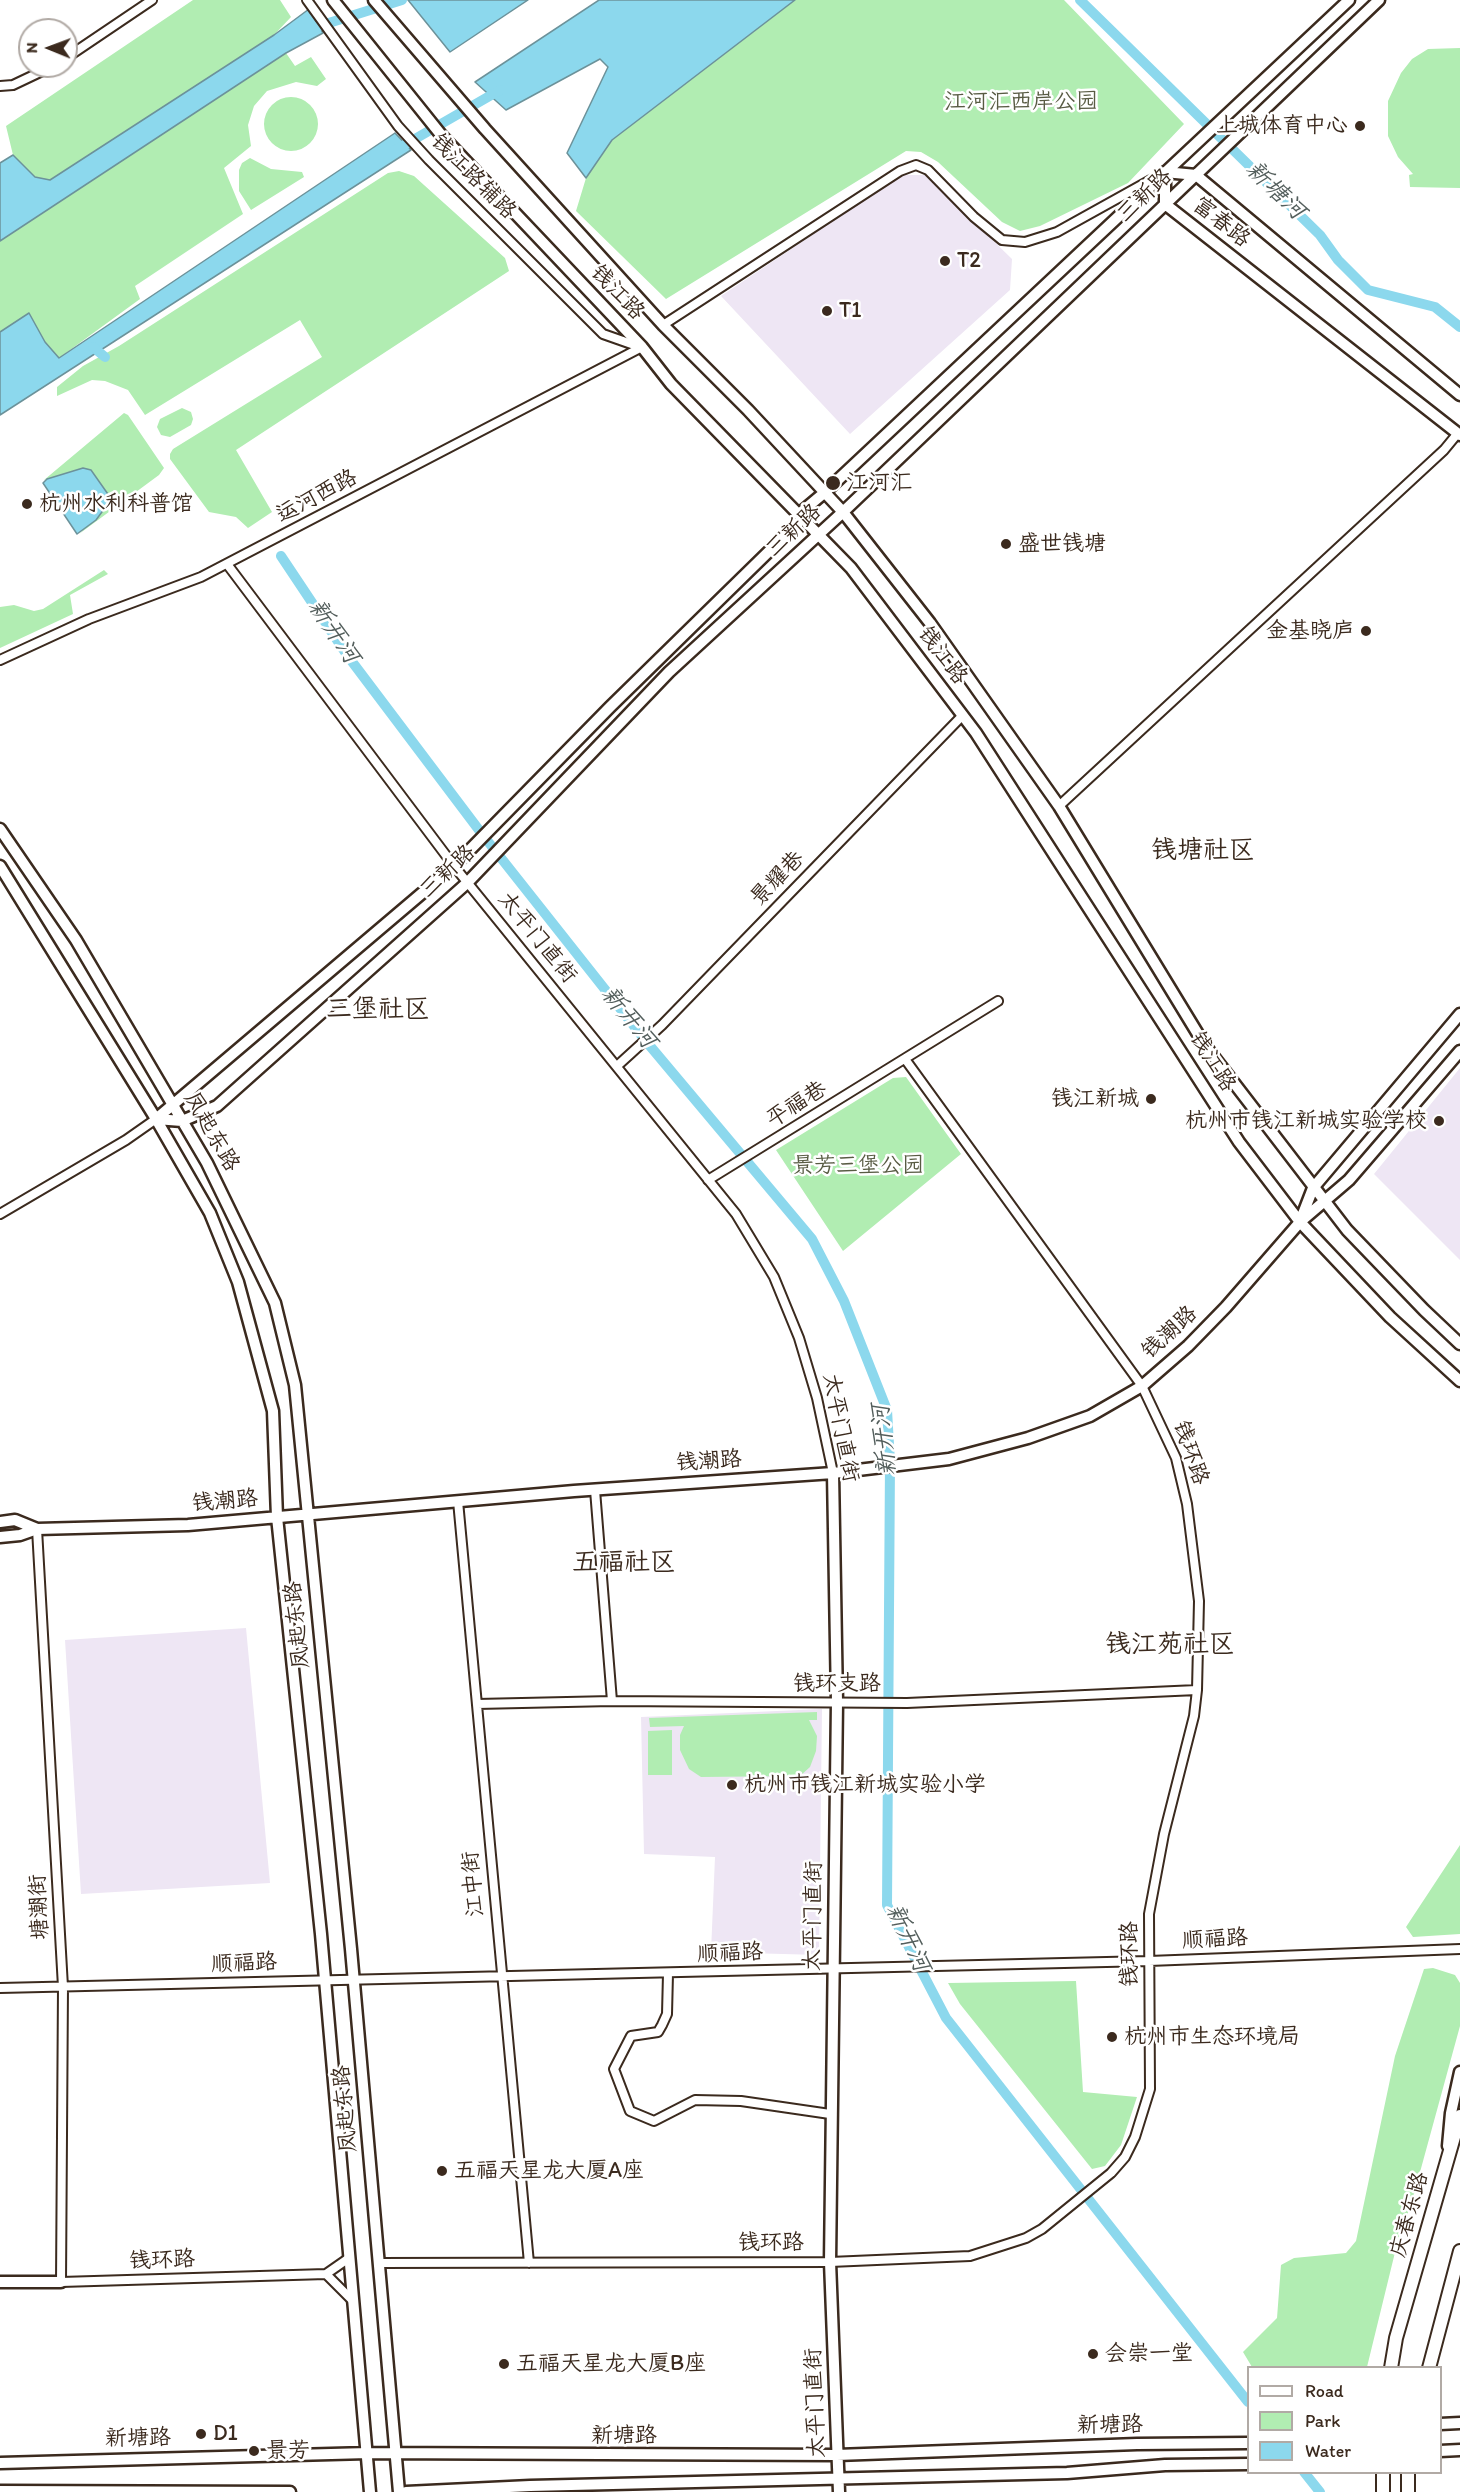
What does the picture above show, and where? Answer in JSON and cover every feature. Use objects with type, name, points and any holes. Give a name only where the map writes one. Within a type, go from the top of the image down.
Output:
[{"type":"main road","name":"钱江路","points":[[333,0],[458,153],[642,347],[671,384],[851,567],[963,715],[1239,1142],[1300,1222],[1390,1317],[1460,1381]]},
{"type":"main road","name":"钱江路","points":[[374,0],[485,129],[663,325],[748,410],[843,512],[930,622],[1059,806],[1204,1044],[1324,1202],[1408,1294],[1460,1344]]},
{"type":"main road","name":"三新路","points":[[156,1119],[454,866],[824,493],[1349,0]]},
{"type":"main road","name":"三新路","points":[[156,1119],[182,1121],[217,1106],[467,882],[669,672],[843,512],[1379,0]]},
{"type":"main road","name":"富春路","points":[[1459,434],[1165,204],[1165,172],[1196,175],[1460,395]]},
{"type":"main road","name":"凤起东路","points":[[0,829],[76,940],[228,1203],[275,1303],[295,1385],[354,1981],[399,2492]]},
{"type":"main road","name":"凤起东路","points":[[0,866],[156,1119],[210,1213],[238,1282],[273,1411],[277,1517],[325,1980],[370,2492]]},
{"type":"main road","name":"钱潮路","points":[[1300,1222],[1313,1188],[1460,1014]]},
{"type":"main road","name":"钱潮路","points":[[0,1537],[37,1529],[188,1525],[458,1501],[908,1466],[949,1459],[1028,1438],[1090,1416],[1142,1386],[1226,1307],[1300,1222],[1349,1180],[1460,1051]]},
{"type":"main road","name":"太平门直街","points":[[832,1473],[837,1702],[830,2262],[839,2492]]},
{"type":"main road","name":"钱潮路","points":[[0,1522],[15,1520],[37,1529]]},
{"type":"main road","name":"庆春东路","points":[[1391,2366],[1396,2338],[1447,2163],[1451,2113],[1460,2072]]},
{"type":"main road","points":[[1447,2163],[1460,2116]]},
{"type":"main road","points":[[1429,2366],[1460,2251]]},
{"type":"main road","name":"钱环路","points":[[0,2282],[61,2282]]},
{"type":"main road","points":[[1442,2424],[1460,2423]]},
{"type":"main road","name":"新塘路","points":[[0,2463],[368,2453],[397,2456],[837,2455],[1247,2443]]},
{"type":"main road","points":[[1442,2451],[1460,2450]]},
{"type":"main road","name":"新塘路","points":[[406,2492],[530,2486],[1067,2473],[1165,2464],[1247,2464]]},
{"type":"main road","points":[[1383,2474],[1383,2492]]},
{"type":"main road","points":[[1408,2474],[1408,2492]]},
{"type":"main road","points":[[0,2491],[290,2492]]},
{"type":"street","points":[[78,50],[152,0]]},
{"type":"street","name":"钱江路辅路","points":[[307,0],[398,126],[438,169],[603,334],[642,347]]},
{"type":"street","points":[[0,86],[14,85],[28,78]]},
{"type":"street","name":"三新路","points":[[663,325],[900,171],[916,165],[928,170],[974,217],[1002,240],[1025,242],[1057,232],[1165,172]]},
{"type":"street","name":"运河西路","points":[[0,660],[89,619],[201,577],[642,347]]},
{"type":"street","points":[[1059,806],[1459,434]]},
{"type":"street","name":"太平门直街","points":[[227,564],[454,866],[736,1214],[774,1277],[799,1338],[818,1398],[832,1473]]},
{"type":"street","name":"景耀巷","points":[[617,1066],[662,1026],[963,715]]},
{"type":"street","name":"平福巷","points":[[708,1180],[998,1001]]},
{"type":"street","name":"钱环路","points":[[379,2264],[830,2262],[970,2256],[1026,2238],[1042,2229],[1097,2185],[1125,2157],[1135,2137],[1150,2089],[1149,1914],[1154,1880],[1194,1716],[1197,1690],[1199,1601],[1186,1504],[1176,1458],[1142,1386],[905,1059]]},
{"type":"street","points":[[0,1214],[126,1140],[156,1119]]},
{"type":"street","points":[[595,1490],[612,1701]]},
{"type":"street","name":"江中街","points":[[458,1501],[500,1978],[529,2263]]},
{"type":"street","name":"塘潮街","points":[[37,1529],[63,1987],[61,2282]]},
{"type":"street","name":"钱环支路","points":[[477,1704],[612,1701],[908,1703],[1197,1690]]},
{"type":"street","name":"顺福路","points":[[0,1988],[668,1974],[1149,1961],[1460,1949]]},
{"type":"street","points":[[668,1974],[667,2014],[663,2025],[658,2032],[631,2036],[614,2069],[630,2111],[654,2121],[695,2100],[741,2101],[831,2114]]},
{"type":"street","points":[[349,2258],[326,2274],[353,2301]]},
{"type":"street","name":"钱环路","points":[[61,2282],[326,2274]]},
{"type":"shaded area","points":[[902,175],[926,175],[1012,259],[1010,290],[850,434],[721,296]]},
{"type":"shaded area","name":"杭州市钱江新城实验学校","points":[[1460,1068],[1460,1260],[1374,1174]]},
{"type":"shaded area","points":[[246,1628],[270,1883],[81,1894],[65,1640]]},
{"type":"shaded area","name":"杭州市钱江新城实验小学","points":[[822,1709],[819,1955],[711,1952],[715,1857],[644,1854],[641,1717]]},
{"type":"green space","points":[[193,0],[280,0],[291,17],[274,35],[50,180],[35,177],[13,155],[6,126]]},
{"type":"green space","name":"江河汇西岸公园","points":[[795,0],[1064,0],[1184,124],[1128,183],[1040,226],[1020,231],[1002,222],[938,162],[921,152],[906,151],[666,299],[576,211],[586,178],[612,140]]},
{"type":"green space","points":[[1460,48],[1460,188],[1410,187],[1409,175],[1413,174],[1398,157],[1388,136],[1388,101],[1401,73],[1412,59],[1428,49]]},
{"type":"green space","points":[[286,53],[295,66],[311,57],[326,79],[317,86],[296,82],[267,91],[254,106],[248,125],[251,146],[224,168],[243,214],[135,286],[140,299],[59,358],[45,342],[29,313],[0,332],[0,241]]},
{"type":"green space","points":[[286,97],[296,97],[306,101],[314,109],[318,124],[314,139],[306,147],[296,151],[286,151],[276,147],[268,139],[264,129],[264,119],[268,109],[276,101]]},
{"type":"green space","points":[[250,158],[271,169],[302,172],[304,177],[251,210],[239,191],[239,170],[242,163]]},
{"type":"green space","points":[[399,171],[414,176],[505,258],[509,271],[236,450],[272,512],[248,528],[236,517],[209,512],[170,459],[170,454],[173,449],[322,357],[300,320],[145,415],[128,390],[105,381],[92,380],[57,396],[57,387],[83,366],[119,346],[388,173]]},
{"type":"green space","points":[[182,408],[191,412],[193,419],[191,425],[170,437],[161,435],[157,427],[160,419]]},
{"type":"green space","points":[[124,413],[128,415],[164,468],[159,475],[79,534],[108,506],[47,479],[44,480]]},
{"type":"green space","points":[[104,570],[108,574],[70,595],[73,614],[0,648],[0,607],[14,605],[34,611],[43,609]]},
{"type":"green space","name":"景芳三堡公园","points":[[906,1077],[961,1154],[843,1251],[776,1150],[893,1078]]},
{"type":"green space","points":[[817,1712],[817,1720],[809,1720],[817,1736],[816,1751],[810,1767],[800,1776],[701,1777],[689,1769],[680,1750],[680,1735],[684,1726],[650,1727],[649,1718]]},
{"type":"green space","points":[[672,1730],[672,1775],[648,1775],[648,1731]]},
{"type":"green space","points":[[1460,1845],[1460,1934],[1413,1937],[1406,1927]]},
{"type":"green space","points":[[1433,1968],[1455,1975],[1460,1983],[1460,2026],[1411,2205],[1399,2236],[1367,2366],[1251,2366],[1243,2352],[1277,2318],[1281,2265],[1294,2258],[1346,2253],[1356,2241],[1395,2056],[1424,1969]]},
{"type":"green space","points":[[1076,1981],[1083,2092],[1137,2097],[1121,2145],[1105,2166],[1092,2169],[960,2004],[948,1983]]},
{"type":"water","points":[[408,0],[528,0],[450,52]]},
{"type":"water","points":[[599,0],[795,0],[612,140],[586,178],[567,153],[608,67],[600,59],[506,110],[475,82]]},
{"type":"water","points":[[309,9],[323,33],[286,53],[0,241],[0,163],[13,155],[35,177],[50,180],[274,35]]},
{"type":"water","points":[[395,133],[411,150],[0,415],[0,332],[29,313],[45,342],[59,358]]},
{"type":"water","points":[[83,468],[91,470],[110,497],[110,501],[96,520],[77,534],[43,483],[47,479]]},
{"type":"waterway","points":[[316,27],[402,0]]},
{"type":"waterway","name":"新塘河","points":[[1080,0],[1320,235],[1338,260],[1368,290],[1435,307],[1460,327]]},
{"type":"waterway","points":[[394,151],[500,90]]},
{"type":"waterway","name":"新开河","points":[[93,347],[105,357]]},
{"type":"waterway","name":"新开河","points":[[281,556],[347,655],[482,834],[645,1040],[812,1239],[844,1301],[887,1410],[890,1462],[887,1905],[946,2018],[1247,2401]]},
{"type":"waterway","name":"新开河","points":[[1306,2474],[1320,2492]]},
{"type":"place","name":"上城体育中心","points":[[1360,126]]},
{"type":"place","name":"T2","points":[[945,261]]},
{"type":"place","name":"T1","points":[[827,311]]},
{"type":"place","name":"江河汇","points":[[833,483]]},
{"type":"place","name":"杭州水利科普馆","points":[[27,504]]},
{"type":"place","name":"盛世钱塘","points":[[1006,544]]},
{"type":"place","name":"金基晓庐","points":[[1366,631]]},
{"type":"place","name":"钱江新城","points":[[1151,1099]]},
{"type":"place","name":"杭州市钱江新城实验学校","points":[[1439,1121]]},
{"type":"place","name":"杭州市钱江新城实验小学","points":[[732,1785]]},
{"type":"place","name":"杭州市生态环境局","points":[[1112,2037]]},
{"type":"place","name":"五福天星龙大厦A座","points":[[442,2171]]},
{"type":"place","name":"会崇一堂","points":[[1093,2354]]},
{"type":"place","name":"五福天星龙大厦B座","points":[[504,2364]]},
{"type":"place","name":"D1","points":[[201,2434]]},
{"type":"place","name":"景芳","points":[[254,2451]]},
{"type":"district","name":"钱塘社区","points":[[1203,851]]},
{"type":"district","name":"三堡社区","points":[[378,1010]]},
{"type":"district","name":"五福社区","points":[[624,1563]]},
{"type":"district","name":"钱江苑社区","points":[[1170,1645]]}]
